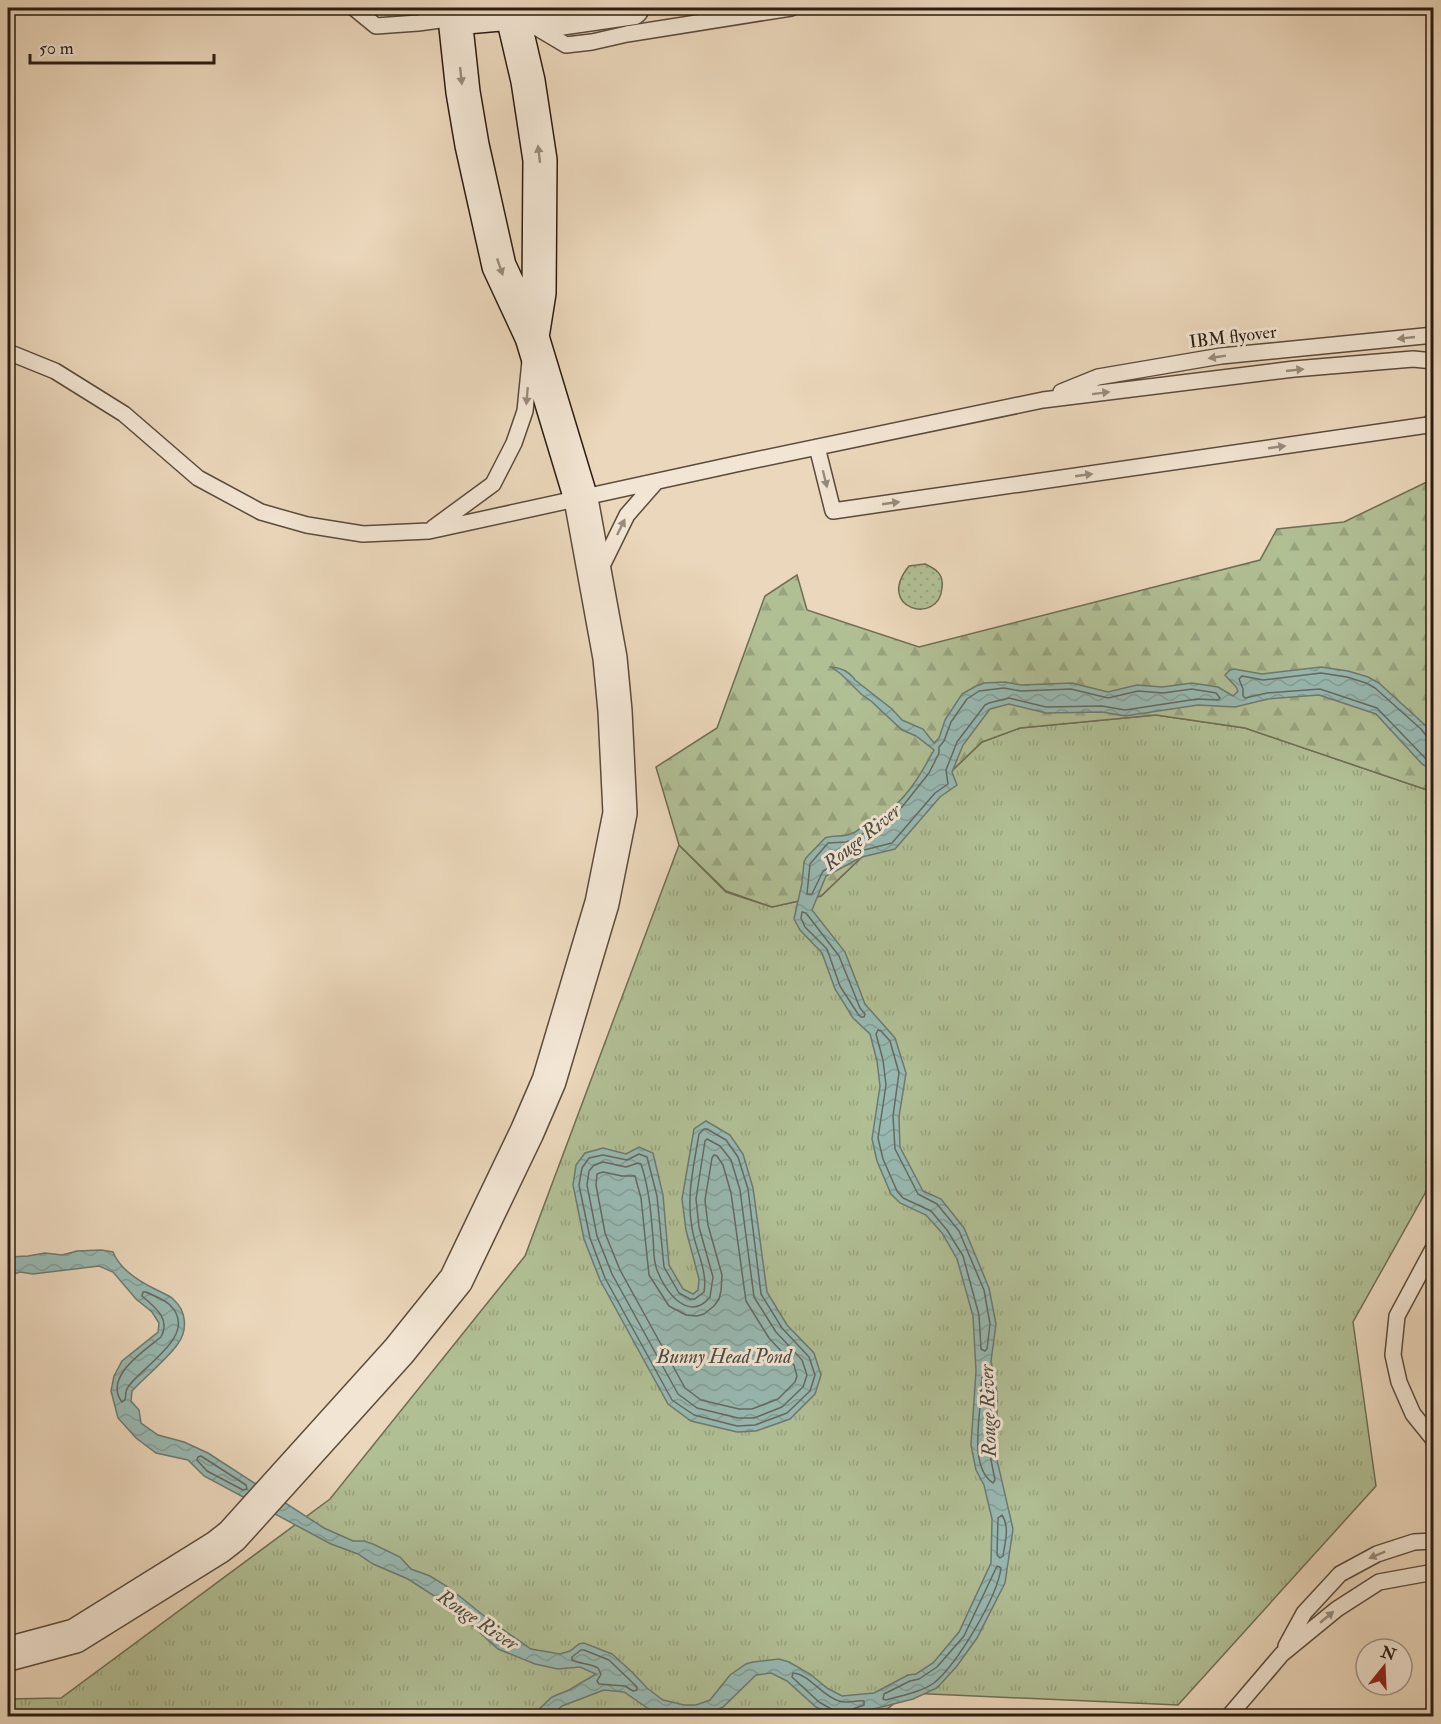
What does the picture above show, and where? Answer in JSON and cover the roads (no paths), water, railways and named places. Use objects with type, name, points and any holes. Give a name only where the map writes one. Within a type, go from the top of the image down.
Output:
[{"type":"street","points":[[8,1654],[75,1636],[232,1536],[399,1351],[456,1280],[549,1081],[602,903],[620,813],[615,711],[610,658],[582,499],[532,337],[499,266],[470,134],[454,13],[513,9],[563,18],[632,8]]},
{"type":"street","points":[[513,9],[528,81],[540,160],[539,293],[532,337]]},
{"type":"street","points":[[488,212],[514,212],[540,200]]},
{"type":"lane","points":[[354,8],[376,26],[418,23],[454,13]]},
{"type":"lane","points":[[513,9],[566,45],[791,8]]},
{"type":"lane","name":"IBM flyover","points":[[1043,400],[1098,377],[1221,356],[1434,335]]},
{"type":"lane","points":[[429,531],[493,484],[514,443],[525,411],[532,337]]},
{"type":"lane","points":[[8,352],[55,371],[124,414],[198,478],[261,512],[307,525],[363,534],[429,531],[1043,400],[1294,369],[1413,360],[1434,361]]},
{"type":"lane","points":[[817,447],[833,511],[1428,425],[1434,420]]},
{"type":"lane","points":[[596,579],[627,514],[655,483]]},
{"type":"lane","points":[[1434,1247],[1396,1316],[1393,1355],[1399,1382],[1413,1414],[1434,1440]]},
{"type":"lane","points":[[1282,1654],[1305,1613],[1340,1574],[1377,1554],[1414,1542],[1434,1541]]},
{"type":"lane","points":[[1229,1716],[1282,1654],[1336,1609],[1379,1582],[1434,1572]]},
{"type":"water","name":"Rouge River","points":[[831,667],[848,672],[902,720],[923,729],[934,743],[939,738],[945,720],[962,694],[984,683],[1005,682],[1021,685],[1072,683],[1108,692],[1137,685],[1162,687],[1192,683],[1218,687],[1233,696],[1238,691],[1225,675],[1234,669],[1262,674],[1321,667],[1348,671],[1379,683],[1426,726],[1433,736],[1433,771],[1422,764],[1376,714],[1319,695],[1268,699],[1235,707],[1198,705],[1125,716],[1102,712],[1046,713],[1009,704],[990,709],[963,745],[952,772],[957,785],[940,797],[895,849],[862,857],[826,876],[812,910],[845,952],[865,1004],[895,1038],[906,1073],[899,1117],[900,1147],[923,1191],[941,1199],[964,1228],[989,1288],[996,1324],[991,1361],[997,1392],[997,1460],[1013,1529],[1005,1583],[977,1638],[957,1666],[937,1688],[913,1699],[846,1716],[834,1716],[816,1707],[787,1681],[771,1673],[756,1675],[723,1707],[703,1716],[659,1716],[624,1692],[604,1690],[562,1706],[551,1716],[534,1716],[552,1697],[596,1674],[580,1667],[558,1669],[535,1664],[498,1649],[453,1608],[408,1579],[373,1564],[358,1554],[331,1544],[204,1476],[188,1460],[156,1453],[136,1438],[118,1418],[111,1391],[114,1376],[122,1361],[158,1332],[159,1323],[152,1312],[136,1299],[113,1272],[99,1266],[33,1274],[20,1272],[8,1276],[8,1257],[45,1253],[62,1255],[77,1251],[113,1252],[120,1264],[131,1275],[173,1299],[181,1309],[184,1321],[183,1334],[177,1345],[132,1391],[131,1401],[139,1410],[141,1423],[158,1435],[184,1442],[208,1453],[324,1528],[353,1541],[373,1544],[400,1557],[411,1569],[430,1576],[448,1587],[531,1649],[560,1654],[584,1643],[612,1654],[647,1688],[663,1700],[684,1705],[696,1705],[710,1700],[730,1675],[753,1662],[779,1659],[789,1662],[842,1696],[874,1693],[908,1675],[916,1674],[933,1663],[959,1632],[991,1563],[992,1519],[984,1485],[976,1470],[971,1445],[976,1371],[973,1316],[957,1259],[942,1233],[926,1215],[900,1203],[891,1194],[877,1161],[872,1139],[880,1086],[870,1034],[853,1018],[835,989],[822,953],[800,930],[794,919],[806,858],[825,838],[843,836],[857,831],[890,810],[912,787],[934,750],[916,736],[902,730]]},
{"type":"water","name":"Bunny Head Pond","points":[[706,1121],[730,1135],[743,1154],[753,1188],[767,1292],[787,1325],[814,1353],[821,1375],[815,1394],[790,1419],[756,1431],[737,1432],[691,1421],[668,1404],[600,1280],[584,1239],[573,1185],[576,1165],[585,1153],[603,1148],[626,1154],[639,1147],[653,1153],[663,1195],[669,1265],[683,1289],[693,1294],[698,1290],[699,1279],[686,1230],[682,1199],[694,1129]]}]
